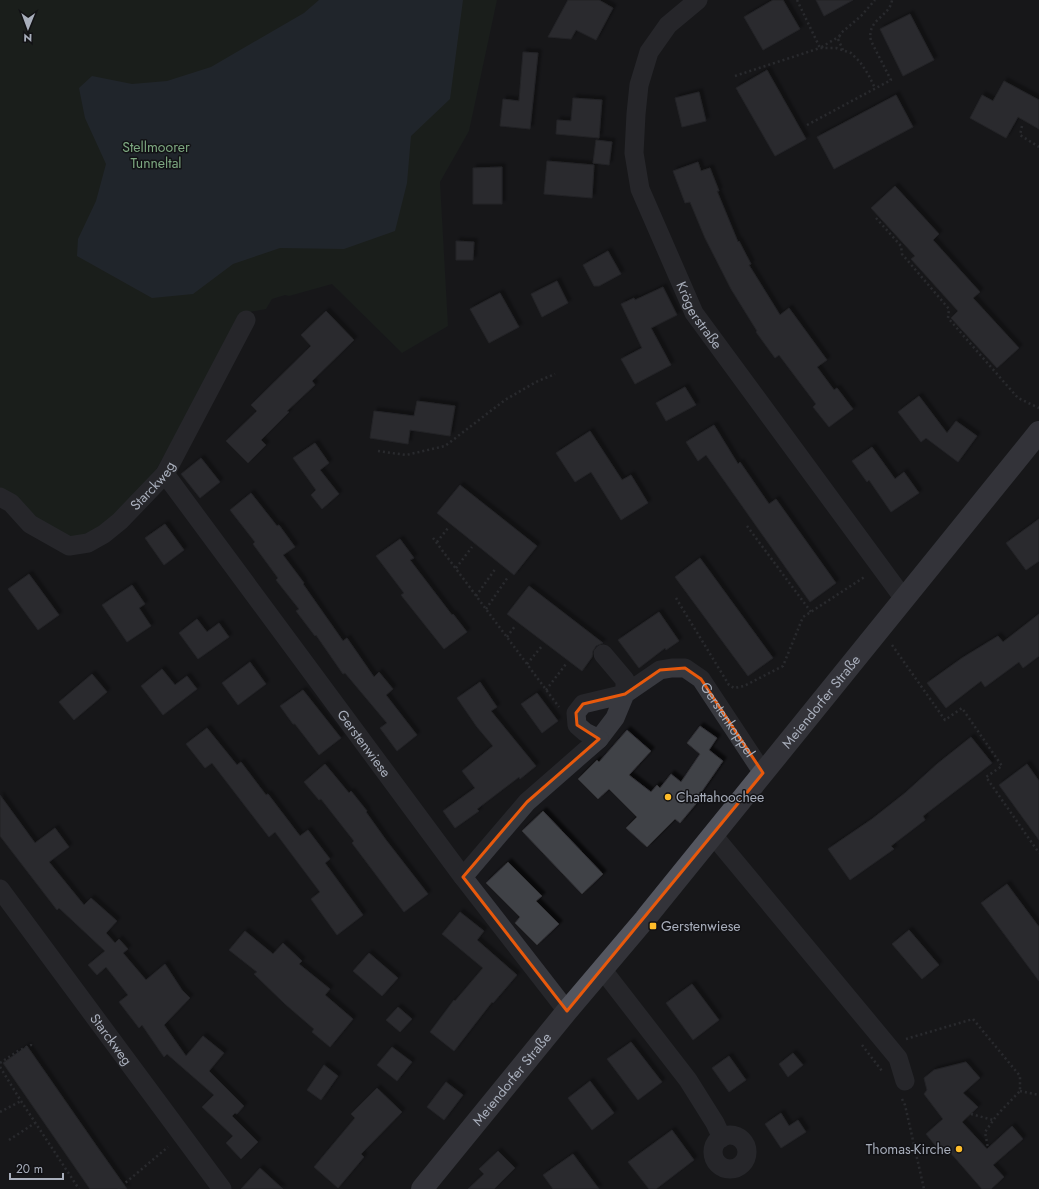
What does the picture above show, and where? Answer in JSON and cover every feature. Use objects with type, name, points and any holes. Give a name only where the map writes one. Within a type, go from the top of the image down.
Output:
[{"type":"main road","name":"Meiendorfer Straße","points":[[422,1189],[880,630],[1039,432]]},
{"type":"street","name":"Krögerstraße","points":[[698,0],[668,25],[649,52],[639,86],[634,147],[640,190],[694,313],[904,600]]},
{"type":"street","name":"Starckweg","points":[[0,497],[11,503],[30,524],[69,546],[88,543],[104,534],[120,521],[165,474],[246,320]]},
{"type":"street","name":"Gerstenwiese","points":[[165,474],[464,877],[567,1011]]},
{"type":"street","points":[[464,877],[527,802],[599,739],[615,718],[625,694],[625,680],[603,654]]},
{"type":"street","name":"Gerstenkoppel","points":[[576,713],[583,704],[625,694],[660,670],[685,668],[701,679],[763,773]]},
{"type":"street","points":[[576,713],[577,725],[599,739]]},
{"type":"street","points":[[712,835],[898,1058],[902,1088]]},
{"type":"street","name":"Starckweg","points":[[0,889],[222,1189]]},
{"type":"street","points":[[602,969],[688,1080],[715,1123],[722,1138]]},
{"type":"path","points":[[797,0],[820,48]]},
{"type":"path","points":[[843,51],[838,40],[841,33],[861,16],[876,0]]},
{"type":"path","points":[[807,125],[891,80],[871,41],[870,35],[876,21],[889,9],[892,0]]},
{"type":"path","points":[[735,76],[820,48],[840,36]]},
{"type":"path","points":[[820,48],[836,48],[850,53],[860,62],[875,88]]},
{"type":"path","points":[[1022,126],[1020,136],[1039,147]]},
{"type":"path","points":[[876,218],[901,246],[902,254],[949,309],[948,318],[1018,398],[1039,408]]},
{"type":"path","points":[[378,451],[406,456],[445,446],[504,400],[536,382],[555,374]]},
{"type":"path","points":[[747,526],[811,612]]},
{"type":"path","points":[[437,542],[448,528]]},
{"type":"path","points":[[433,538],[562,710],[576,713]]},
{"type":"path","points":[[456,568],[472,547]]},
{"type":"path","points":[[676,598],[729,685],[734,688],[744,686],[783,666],[803,617],[880,567]]},
{"type":"path","points":[[476,596],[496,568]]},
{"type":"path","points":[[486,609],[508,577]]},
{"type":"path","points":[[507,637],[515,626]]},
{"type":"path","points":[[880,630],[946,720],[962,708],[1002,766],[986,777],[1039,853]]},
{"type":"path","points":[[527,664],[542,646]]},
{"type":"path","points":[[546,690],[566,664]]},
{"type":"path","points":[[913,1037],[973,1019],[1020,1076],[1020,1091],[993,1120],[985,1132],[988,1148]]},
{"type":"path","points":[[0,1063],[18,1051],[31,1045],[31,1043]]},
{"type":"path","points":[[0,1067],[79,1189]]},
{"type":"path","points":[[902,1088],[924,1189]]},
{"type":"path","points":[[1020,1091],[1039,1095]]},
{"type":"path","points":[[0,1112],[21,1101]]},
{"type":"path","points":[[971,1114],[993,1120]]},
{"type":"path","points":[[9,1140],[35,1123]]},
{"type":"path","points":[[118,1189],[182,1135]]},
{"type":"highlighted area","points":[[685,668],[701,679],[763,773],[567,1011],[463,877],[527,802],[599,739],[577,725],[576,713],[583,704],[625,694],[660,670]]},
{"type":"green space","name":"Stellmoorer Tunneltal","points":[[0,0],[497,0],[469,131],[440,182],[448,326],[402,353],[332,284],[289,296],[285,295],[272,299],[266,309],[244,313],[156,470],[120,514],[93,535],[69,540],[54,533],[0,490]]},
{"type":"shaded area","points":[[319,0],[463,0],[450,99],[411,136],[407,183],[395,231],[344,249],[280,248],[233,264],[193,294],[152,298],[77,256],[78,239],[96,201],[106,164],[85,118],[79,88],[92,76],[132,84],[167,81],[211,67],[304,13]]},
{"type":"building","points":[[568,0],[599,0],[613,8],[596,40],[576,30],[571,39],[548,37]]},
{"type":"building","points":[[773,0],[783,0],[800,29],[763,50],[744,17]]},
{"type":"building","points":[[816,0],[853,0],[824,16]]},
{"type":"building","points":[[910,14],[934,60],[903,76],[880,29]]},
{"type":"building","points":[[523,52],[538,53],[530,129],[500,126],[503,99],[519,101]]},
{"type":"building","points":[[767,70],[806,139],[775,156],[736,88]]},
{"type":"building","points":[[1004,81],[1039,100],[1039,129],[1018,117],[1006,138],[970,118],[982,95],[993,101]]},
{"type":"building","points":[[699,92],[706,121],[682,127],[675,98]]},
{"type":"building","points":[[896,95],[913,127],[834,169],[817,137]]},
{"type":"building","points":[[573,98],[602,100],[599,138],[556,134],[557,120],[571,121]]},
{"type":"building","points":[[596,140],[612,142],[609,165],[593,163]]},
{"type":"building","points":[[547,161],[594,165],[592,198],[544,194]]},
{"type":"building","points":[[698,162],[701,171],[710,168],[719,191],[717,191],[738,242],[739,241],[751,264],[749,265],[780,315],[789,308],[827,360],[817,367],[834,390],[837,388],[853,409],[829,427],[813,407],[816,404],[779,355],[775,358],[756,332],[757,331],[731,289],[705,238],[690,202],[685,203],[673,171]]},
{"type":"building","points":[[502,167],[502,204],[473,204],[473,168]]},
{"type":"building","points":[[895,186],[939,234],[933,240],[980,292],[973,298],[1019,348],[997,368],[951,318],[958,311],[911,259],[915,256],[871,208]]},
{"type":"building","points":[[456,241],[474,242],[473,260],[456,260]]},
{"type":"building","points":[[608,251],[621,274],[599,286],[594,286],[583,265]]},
{"type":"building","points":[[557,281],[568,303],[542,317],[531,294]]},
{"type":"building","points":[[663,287],[677,315],[651,328],[671,365],[635,384],[621,359],[642,348],[621,304],[634,298],[635,300]]},
{"type":"building","points":[[500,293],[519,327],[489,343],[470,309]]},
{"type":"building","points":[[326,311],[354,340],[312,381],[315,385],[287,411],[289,412],[261,440],[266,445],[248,463],[226,441],[257,411],[251,405],[311,346],[301,335]]},
{"type":"building","points":[[685,387],[696,405],[666,421],[656,403]]},
{"type":"building","points":[[919,396],[947,433],[956,421],[977,436],[958,462],[926,438],[921,442],[898,412]]},
{"type":"building","points":[[417,401],[455,406],[450,436],[410,430],[408,444],[370,438],[374,411],[414,416]]},
{"type":"building","points":[[714,425],[738,464],[740,462],[769,504],[776,499],[836,583],[810,602],[706,455],[698,461],[686,442]]},
{"type":"building","points":[[590,431],[622,480],[631,475],[648,503],[621,520],[591,472],[575,482],[556,453]]},
{"type":"building","points":[[315,443],[329,463],[320,470],[339,494],[322,509],[311,495],[316,490],[293,458]]},
{"type":"building","points":[[872,447],[895,479],[904,472],[919,493],[891,512],[869,480],[867,482],[852,461]]},
{"type":"building","points":[[201,458],[220,482],[200,498],[181,474]]},
{"type":"building","points":[[460,485],[537,546],[514,575],[437,513]]},
{"type":"building","points":[[251,493],[277,526],[279,525],[295,547],[283,555],[304,583],[303,584],[343,641],[347,638],[374,677],[379,672],[393,689],[386,695],[417,735],[397,751],[380,728],[387,723],[345,673],[343,674],[316,635],[315,636],[296,611],[299,609],[276,580],[278,578],[253,544],[255,542],[230,510]]},
{"type":"building","points":[[1039,519],[1039,561],[1026,570],[1006,543]]},
{"type":"building","points":[[165,524],[184,550],[164,565],[145,538]]},
{"type":"building","points":[[400,539],[414,558],[410,560],[452,615],[453,614],[467,632],[444,649],[401,595],[404,593],[376,556]]},
{"type":"building","points":[[700,558],[773,658],[748,676],[675,577]]},
{"type":"building","points":[[29,574],[59,615],[38,630],[8,589]]},
{"type":"building","points":[[132,585],[145,604],[139,608],[151,626],[127,642],[102,605]]},
{"type":"building","points":[[529,586],[603,643],[596,646],[592,657],[582,671],[507,614]]},
{"type":"building","points":[[659,612],[679,641],[666,650],[665,648],[639,668],[618,640]]},
{"type":"building","points":[[1039,614],[1039,656],[1023,668],[1019,662],[985,687],[981,681],[946,708],[927,683],[962,658],[998,636],[1003,642]]},
{"type":"building","points":[[197,619],[207,632],[219,623],[229,637],[198,659],[179,633]]},
{"type":"building","points":[[250,662],[266,684],[238,705],[222,683]]},
{"type":"building","points":[[162,669],[175,685],[187,676],[197,689],[163,715],[141,686]]},
{"type":"building","points":[[92,674],[107,692],[74,720],[59,702]]},
{"type":"building","points":[[480,682],[497,707],[491,711],[536,766],[477,809],[479,811],[455,828],[443,811],[475,788],[462,771],[493,746],[477,727],[457,698]]},
{"type":"building","points":[[303,690],[341,738],[319,755],[280,706]]},
{"type":"building","points":[[537,693],[558,721],[542,733],[521,704]]},
{"type":"building","points":[[700,726],[717,738],[709,750],[723,761],[698,797],[700,799],[680,823],[675,819],[647,847],[626,828],[637,817],[609,789],[598,799],[578,779],[597,760],[599,762],[627,730],[651,751],[629,775],[651,792],[657,785],[660,788],[671,774],[681,782],[700,754],[687,743]]},
{"type":"building","points":[[207,728],[237,765],[241,762],[300,836],[308,830],[330,859],[325,863],[363,915],[337,935],[311,899],[320,892],[275,832],[269,837],[212,763],[205,768],[186,744]]},
{"type":"building","points":[[971,737],[992,763],[923,816],[925,820],[891,846],[894,849],[850,880],[828,849],[872,819]]},
{"type":"building","points":[[325,764],[349,793],[351,791],[367,811],[366,812],[386,840],[428,894],[404,912],[352,843],[354,841],[321,799],[319,800],[304,782]]},
{"type":"building","points":[[1027,764],[1039,781],[1039,840],[999,785]]},
{"type":"building","points":[[0,795],[35,843],[55,828],[69,847],[49,862],[84,905],[91,898],[117,921],[106,933],[115,943],[119,939],[128,949],[123,953],[146,980],[165,964],[182,990],[190,998],[164,1025],[186,1056],[203,1036],[224,1053],[209,1071],[244,1106],[237,1114],[235,1113],[232,1116],[258,1142],[241,1159],[226,1143],[233,1136],[202,1107],[214,1095],[167,1054],[164,1057],[142,1025],[139,1028],[119,1002],[128,995],[106,967],[97,975],[88,965],[105,951],[59,908],[57,910],[0,836]]},
{"type":"building","points":[[543,811],[603,874],[582,894],[522,831]]},
{"type":"building","points":[[508,862],[542,896],[536,901],[559,924],[537,945],[515,923],[520,917],[486,883]]},
{"type":"building","points":[[1007,884],[1039,927],[1039,981],[981,903]]},
{"type":"building","points":[[460,912],[484,931],[477,940],[517,975],[493,1003],[492,1002],[454,1051],[430,1032],[454,1000],[455,1001],[483,968],[442,934]]},
{"type":"building","points":[[909,930],[939,965],[922,979],[892,944]]},
{"type":"building","points":[[245,931],[273,954],[283,943],[302,961],[299,964],[330,989],[325,995],[353,1019],[330,1047],[312,1032],[314,1029],[254,974],[257,972],[229,950]]},
{"type":"building","points":[[369,953],[398,978],[382,996],[353,971]]},
{"type":"building","points":[[692,984],[719,1020],[693,1040],[666,1003]]},
{"type":"building","points":[[398,1007],[412,1019],[400,1032],[386,1020]]},
{"type":"building","points":[[631,1042],[662,1082],[638,1100],[607,1059]]},
{"type":"building","points":[[27,1046],[127,1189],[90,1189],[3,1063]]},
{"type":"building","points":[[392,1047],[412,1062],[397,1081],[377,1065]]},
{"type":"building","points":[[793,1053],[803,1065],[788,1077],[779,1064]]},
{"type":"building","points":[[729,1056],[746,1080],[729,1092],[712,1068]]},
{"type":"building","points":[[966,1062],[980,1078],[963,1093],[978,1107],[962,1122],[987,1149],[1012,1126],[1023,1139],[993,1165],[1004,1177],[991,1189],[982,1189],[949,1151],[943,1155],[926,1134],[943,1119],[924,1094],[927,1090],[924,1078],[934,1070]]},
{"type":"building","points":[[324,1065],[338,1076],[321,1100],[307,1090]]},
{"type":"building","points":[[590,1081],[614,1113],[592,1130],[568,1098]]},
{"type":"building","points":[[446,1082],[463,1095],[444,1120],[427,1107]]},
{"type":"building","points":[[377,1088],[402,1112],[361,1154],[364,1157],[338,1188],[314,1167],[355,1118],[351,1114]]},
{"type":"building","points":[[781,1113],[789,1126],[798,1120],[806,1132],[781,1148],[765,1124]]},
{"type":"building","points":[[672,1130],[694,1160],[656,1189],[649,1189],[628,1162]]},
{"type":"building","points":[[498,1151],[515,1168],[494,1189],[468,1189],[484,1174],[479,1169]]},
{"type":"building","points":[[573,1154],[599,1189],[553,1189],[543,1175]]},
{"type":"building","points":[[260,1168],[283,1189],[241,1189]]},
{"type":"place","name":"Chattahoochee","points":[[668,797]]},
{"type":"place","name":"Gerstenwiese","points":[[653,926]]},
{"type":"place","name":"Thomas-Kirche","points":[[959,1149]]}]
